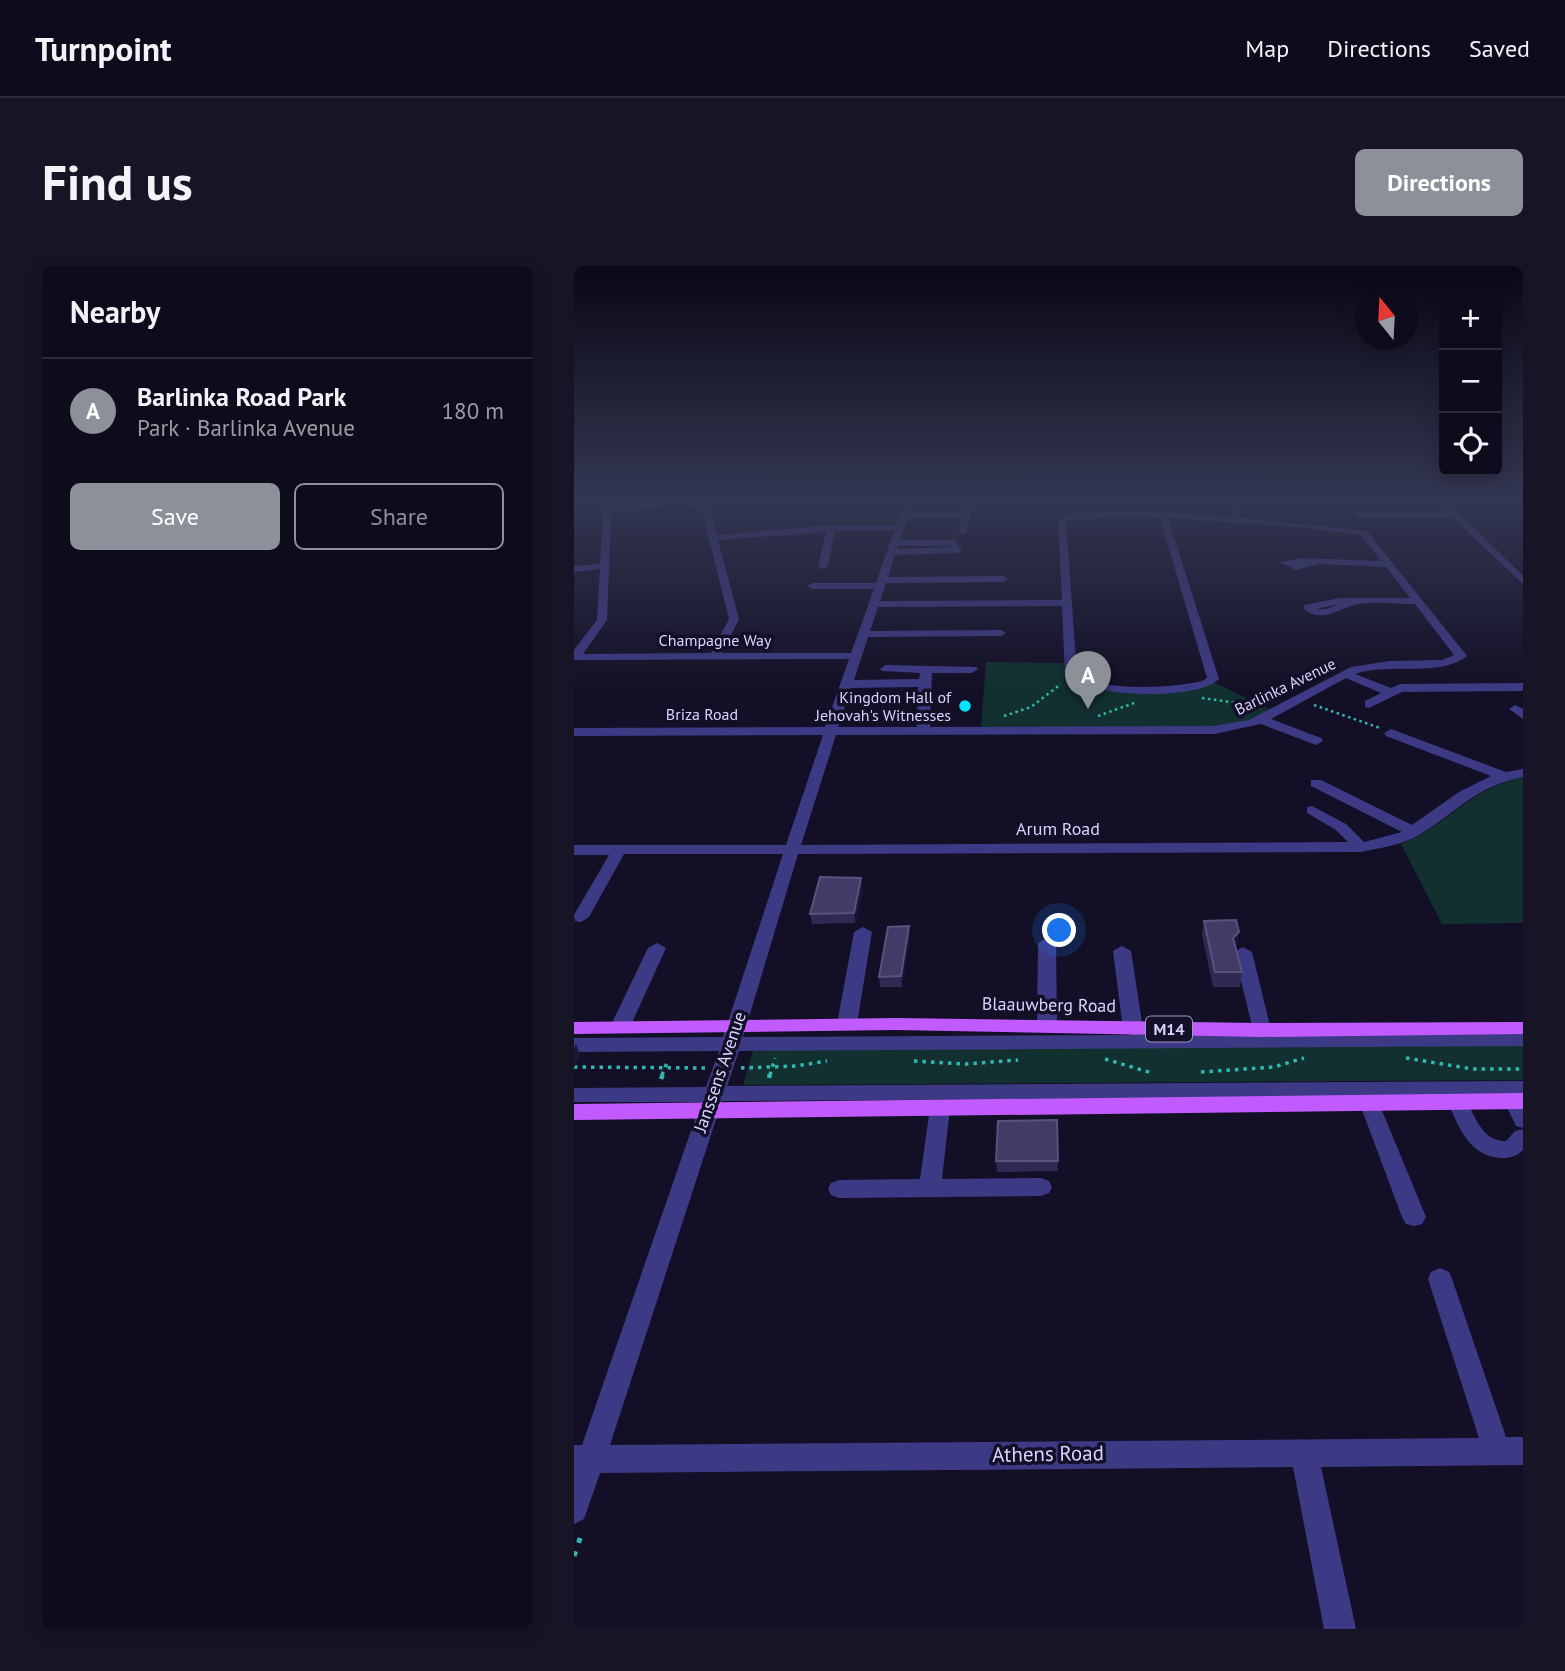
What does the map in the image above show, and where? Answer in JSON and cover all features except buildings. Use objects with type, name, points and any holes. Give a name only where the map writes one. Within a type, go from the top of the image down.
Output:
[{"type":"main road","name":"Blaauwberg Road","points":[[574,1028],[620,1027],[734,1035],[848,1024],[1261,1030],[1523,1028]]},
{"type":"main road","points":[[574,1112],[710,1102],[940,1108],[1457,1101],[1521,1103]]},
{"type":"street","points":[[574,657],[601,625],[604,563]]},
{"type":"street","points":[[715,656],[734,622],[721,563]]},
{"type":"street","name":"Janssens Avenue","points":[[574,1509],[582,1459],[734,1035],[791,850],[887,563]]},
{"type":"street","points":[[1065,563],[1072,678],[1079,684],[1092,687],[1202,685],[1209,683],[1213,677],[1178,563]]},
{"type":"street","points":[[1315,563],[1391,564],[1459,652],[1461,674]]},
{"type":"street","points":[[1504,563],[1523,581]]},
{"type":"street","points":[[574,569],[604,566]]},
{"type":"street","points":[[812,586],[1003,579]]},
{"type":"street","points":[[1359,601],[1420,600]]},
{"type":"street","points":[[873,604],[1067,603]]},
{"type":"street","points":[[863,634],[1001,634]]},
{"type":"street","name":"Champagne Way","points":[[574,657],[856,656]]},
{"type":"street","name":"Barlinka Avenue","points":[[830,732],[1214,730],[1243,726],[1346,674],[1378,664],[1461,674],[1523,687]]},
{"type":"street","points":[[848,684],[972,669]]},
{"type":"street","points":[[886,670],[925,676]]},
{"type":"street","points":[[1346,674],[1390,692]]},
{"type":"street","name":"Barlinka Avenue","points":[[1369,704],[1390,692],[1461,674]]},
{"type":"street","points":[[923,731],[925,676]]},
{"type":"street","points":[[1260,719],[1316,741]]},
{"type":"street","name":"Briza Road","points":[[574,732],[830,732]]},
{"type":"street","points":[[1391,733],[1503,776]]},
{"type":"street","name":"Arum Road","points":[[574,850],[1361,847],[1391,841],[1413,832],[1475,786],[1503,776],[1523,773]]},
{"type":"street","points":[[1316,783],[1413,832]]},
{"type":"street","points":[[1312,810],[1341,827],[1361,847]]},
{"type":"street","points":[[581,917],[619,850]]},
{"type":"street","points":[[574,896],[593,895]]},
{"type":"street","points":[[848,1024],[863,932]]},
{"type":"street","points":[[1047,943],[1047,1027]]},
{"type":"street","points":[[620,1027],[657,948]]},
{"type":"street","points":[[1122,951],[1133,1029]]},
{"type":"street","points":[[1243,952],[1261,1030]]},
{"type":"street","points":[[574,1045],[734,1035],[1523,1039]]},
{"type":"street","points":[[574,1095],[710,1102],[1521,1103]]},
{"type":"street","points":[[1457,1101],[1484,1147],[1490,1150],[1511,1149],[1523,1137]]},
{"type":"street","points":[[1369,1102],[1413,1217]]},
{"type":"street","points":[[930,1189],[940,1108]]},
{"type":"street","points":[[839,1189],[1041,1187]]},
{"type":"street","points":[[1440,1279],[1510,1451]]},
{"type":"street","points":[[1304,1451],[1340,1629]]},
{"type":"street","name":"Athens Road","points":[[582,1459],[1510,1451]]},
{"type":"path","points":[[979,731],[985,723],[1031,707],[1072,678]]},
{"type":"path","points":[[1160,687],[1161,691],[1276,711]]},
{"type":"path","points":[[1065,731],[1066,727],[1144,700]]},
{"type":"path","points":[[1298,700],[1391,733]]},
{"type":"path","points":[[767,1087],[776,1053]]},
{"type":"path","points":[[1192,1072],[1251,1070],[1314,1057]]},
{"type":"path","points":[[1398,1057],[1473,1069],[1523,1069]]},
{"type":"path","points":[[659,1087],[669,1058]]},
{"type":"path","points":[[901,1058],[941,1065],[982,1065],[1020,1060]]},
{"type":"path","points":[[1101,1058],[1160,1073]]},
{"type":"path","points":[[747,1068],[773,1068],[834,1060]]},
{"type":"path","points":[[574,1067],[698,1068]]},
{"type":"green space","points":[[986,662],[1065,663],[1068,682],[1099,690],[1188,690],[1215,683],[1272,710],[1250,721],[1213,728],[981,728]]},
{"type":"green space","points":[[1523,777],[1523,923],[1442,924],[1401,844],[1418,836],[1488,789]]},
{"type":"green space","points":[[1523,1042],[1523,1080],[743,1085],[755,1044]]},
{"type":"place","name":"Kingdom Hall of Jehovah's Witnesses","points":[[965,706]]},
{"type":"place","name":"Barlinka Road Park","points":[[1088,709]]}]
